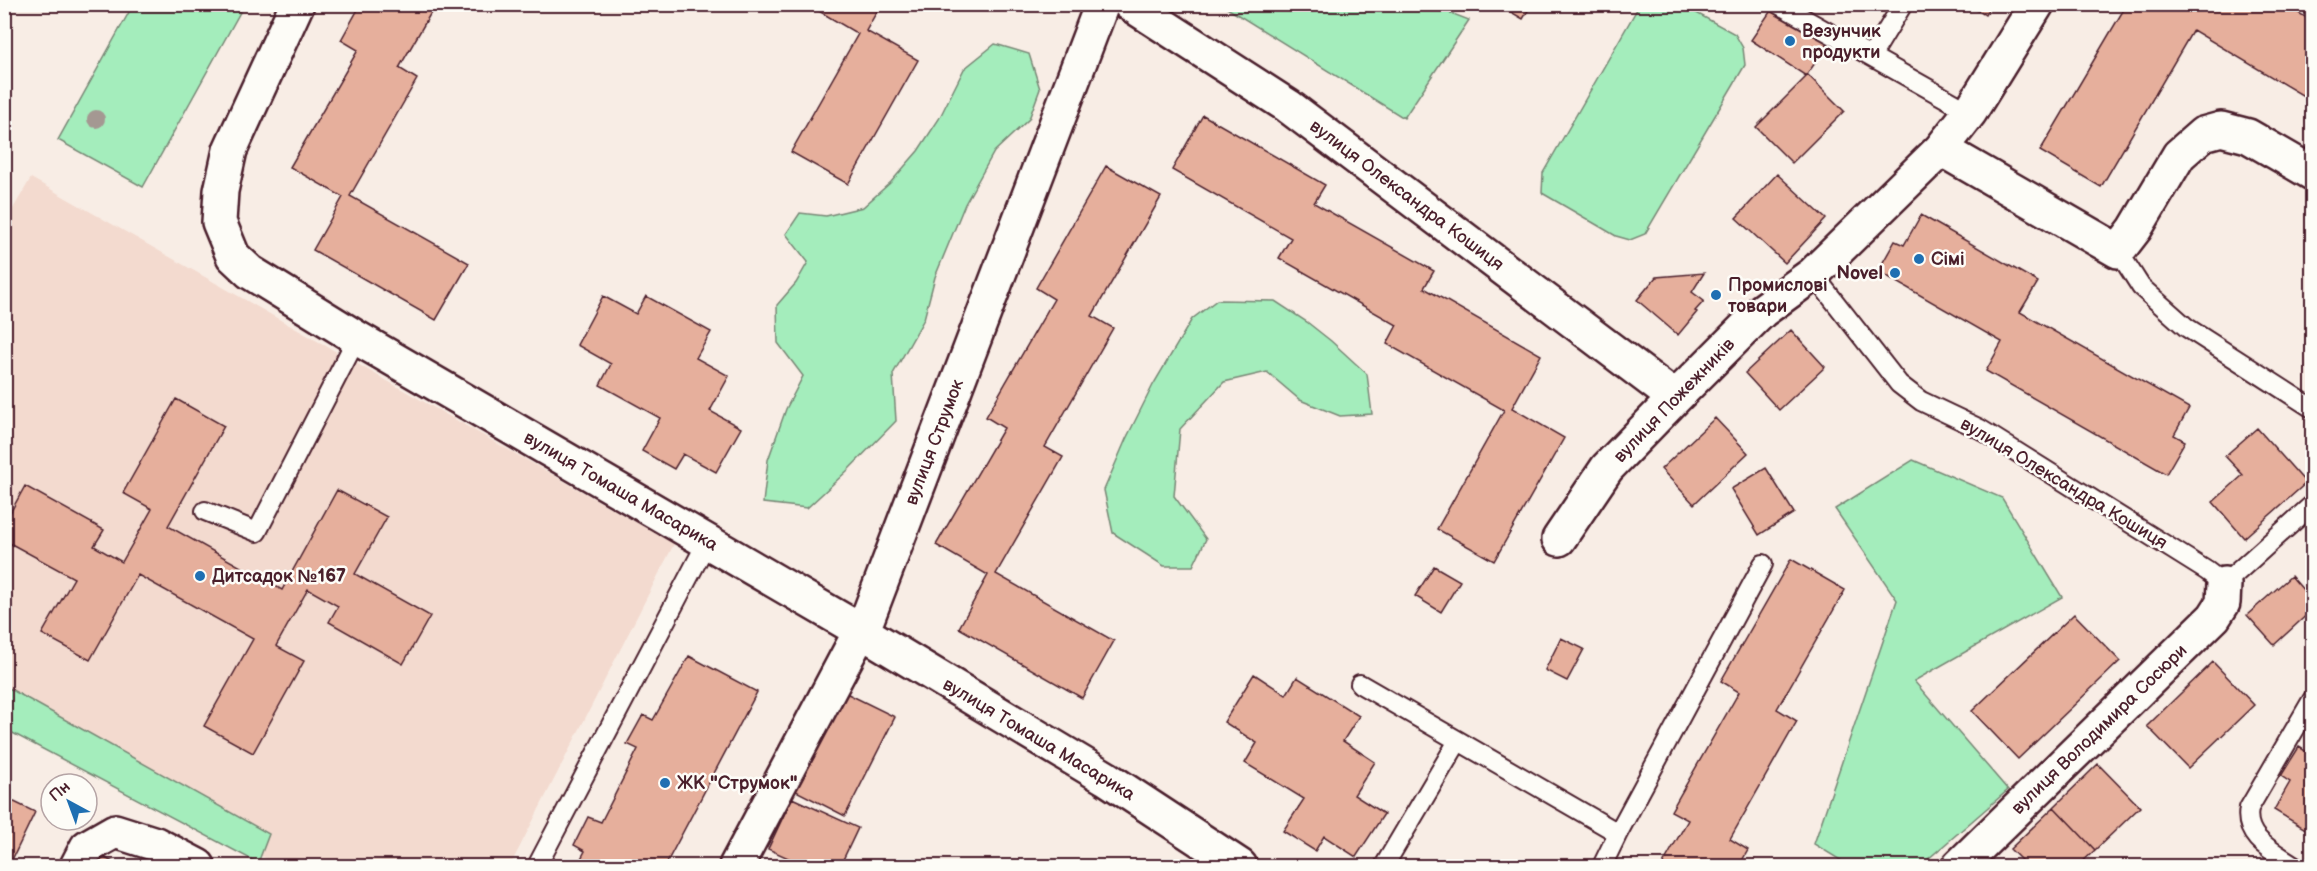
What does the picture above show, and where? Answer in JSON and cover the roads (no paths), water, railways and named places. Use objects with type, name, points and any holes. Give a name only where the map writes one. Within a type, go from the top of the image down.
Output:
[{"type":"street","name":"вулиця Томаша Масарика","points":[[297,4],[230,150],[221,191],[219,222],[233,256],[250,272],[357,338],[861,631],[1106,778],[1240,867]]},
{"type":"street","name":"вулиця Струмок","points":[[736,867],[861,631],[1102,4]]},
{"type":"street","name":"вулиця Олександра Кошиця","points":[[1130,4],[1288,106],[1675,398]]},
{"type":"street","name":"вулиця Пожежників","points":[[1559,538],[1607,468],[1675,398],[1762,311],[1813,274],[1941,149],[1970,112],[2037,4]]},
{"type":"street","points":[[1941,149],[2118,251],[2135,229],[2179,155],[2203,134],[2221,129],[2248,136],[2313,173]]},
{"type":"street","name":"вулиця Володимира Сосюри","points":[[1959,867],[2214,617],[2223,603],[2224,585]]},
{"type":"street","points":[[77,867],[87,847],[115,831],[156,844],[198,867]]},
{"type":"lane","points":[[1778,4],[1970,112]]},
{"type":"lane","points":[[1872,55],[1903,4]]},
{"type":"lane","points":[[2118,251],[2142,287],[2186,327],[2313,408]]},
{"type":"lane","name":"вулиця Олександра Кошиця","points":[[1813,274],[1899,384],[1922,401],[1980,429],[2207,570],[2224,585]]},
{"type":"lane","points":[[205,511],[257,532],[357,338]]},
{"type":"lane","points":[[2224,585],[2313,505]]},
{"type":"lane","points":[[537,867],[707,542]]},
{"type":"lane","points":[[1602,867],[1618,833],[1763,564]]},
{"type":"lane","points":[[1360,684],[1618,833]]},
{"type":"lane","points":[[2295,867],[2255,838],[2246,821],[2249,808],[2313,700]]},
{"type":"lane","points":[[1384,867],[1458,741]]},
{"type":"place","name":"Везунчик продукти","points":[[1790,41]]},
{"type":"place","name":"Сімі","points":[[1919,259]]},
{"type":"place","name":"Novel","points":[[1895,273]]},
{"type":"place","name":"Промислові товари","points":[[1716,295]]},
{"type":"place","name":"Дитсадок №167","points":[[200,576]]},
{"type":"place","name":"ЖК \"Струмок\"","points":[[665,783]]}]
